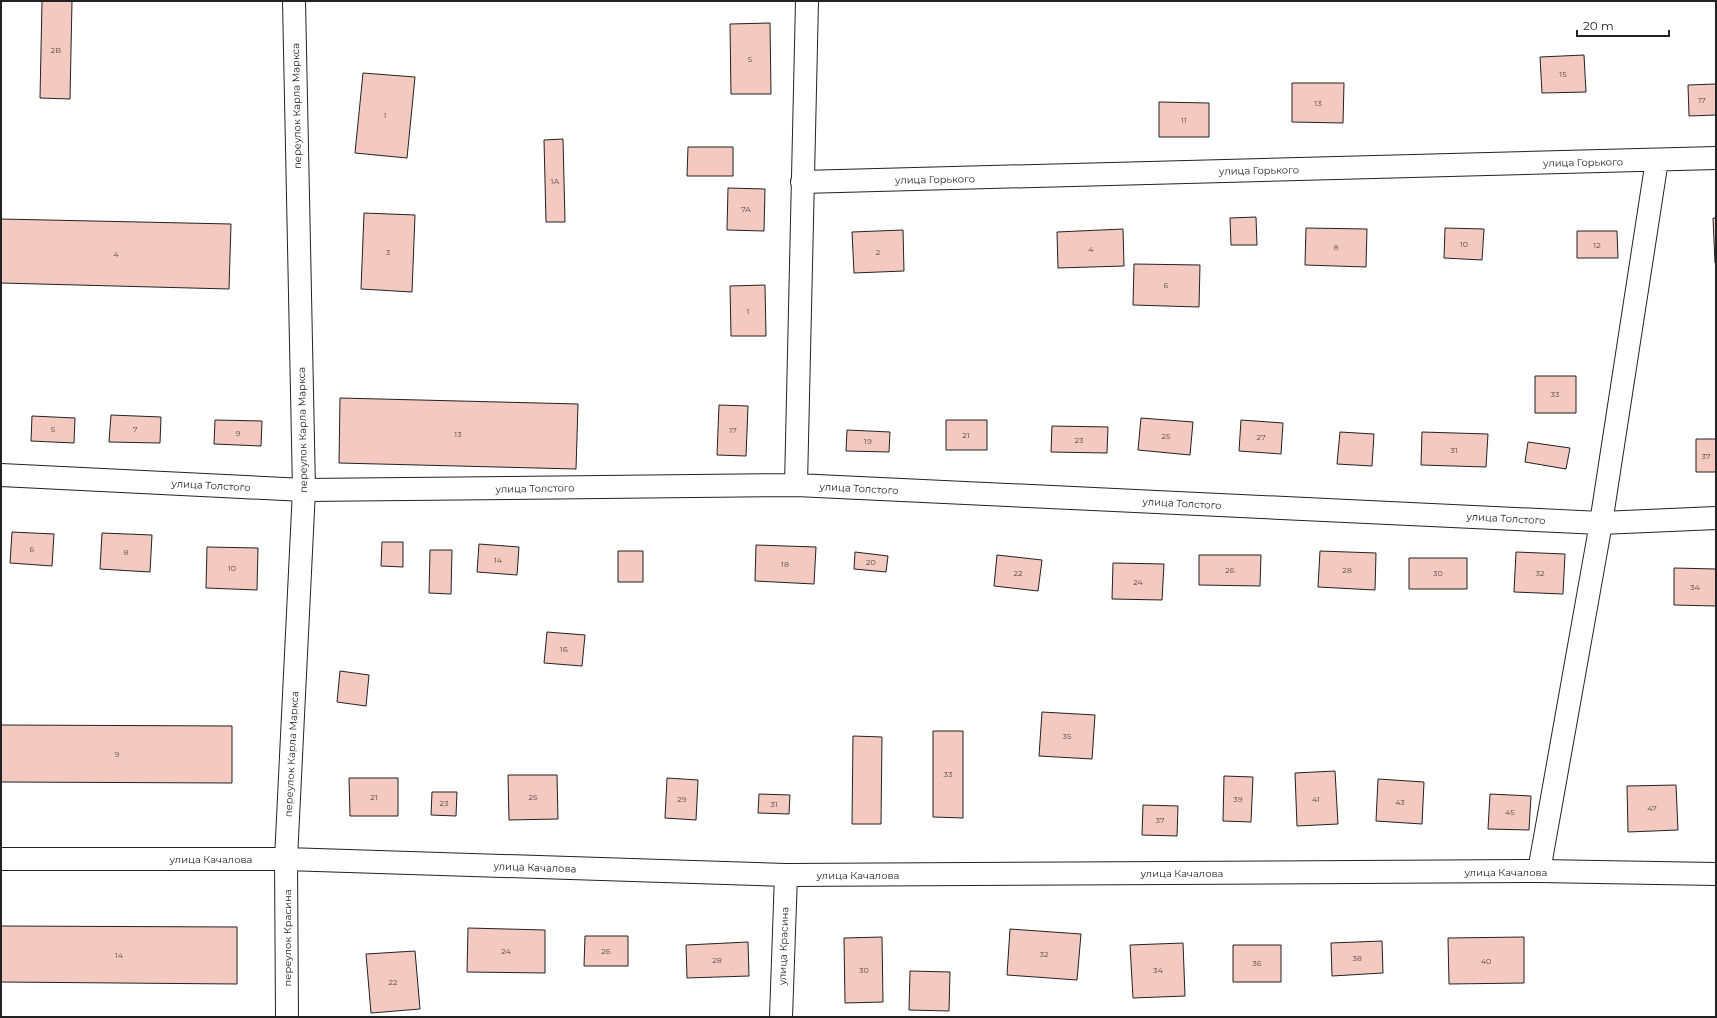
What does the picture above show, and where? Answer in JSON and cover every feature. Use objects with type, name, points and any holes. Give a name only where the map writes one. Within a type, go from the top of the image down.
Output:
[{"type":"street","name":"переулок Карла Маркса","points":[[286,859],[304,490],[294,1]]},
{"type":"street","points":[[796,485],[807,1]]},
{"type":"street","name":"улица Горького","points":[[802,182],[1716,158]]},
{"type":"street","points":[[1539,871],[1602,523],[1657,160]]},
{"type":"street","name":"улица Толстого","points":[[1,475],[304,490],[796,485],[1602,523],[1716,518]]},
{"type":"street","name":"улица Качалова","points":[[1,859],[286,859],[786,875],[1539,871],[1716,874]]},
{"type":"street","name":"переулок Красина","points":[[286,859],[287,1017]]},
{"type":"street","name":"улица Красина","points":[[781,1017],[786,875]]},
{"type":"building","points":[[42,1],[72,1],[70,99],[40,98]]},
{"type":"building","points":[[770,23],[771,94],[731,94],[730,24]]},
{"type":"building","points":[[1584,55],[1586,92],[1542,93],[1540,57]]},
{"type":"building","points":[[363,73],[415,77],[407,158],[355,153]]},
{"type":"building","points":[[1292,83],[1344,83],[1343,123],[1292,122]]},
{"type":"building","points":[[1716,84],[1716,115],[1689,116],[1688,85]]},
{"type":"building","points":[[1159,102],[1209,103],[1209,137],[1159,137]]},
{"type":"building","points":[[563,139],[565,222],[546,222],[544,140]]},
{"type":"building","points":[[688,147],[733,147],[733,176],[687,176]]},
{"type":"building","points":[[728,188],[765,189],[764,231],[727,230]]},
{"type":"building","points":[[364,213],[415,215],[412,292],[361,289]]},
{"type":"building","points":[[1256,217],[1257,245],[1231,245],[1230,218]]},
{"type":"building","points":[[1713,218],[1716,218],[1716,263],[1715,263]]},
{"type":"building","points":[[1,219],[231,224],[229,289],[1,283]]},
{"type":"building","points":[[1306,228],[1367,229],[1366,267],[1305,265]]},
{"type":"building","points":[[1445,228],[1484,229],[1482,260],[1444,258]]},
{"type":"building","points":[[1123,229],[1124,266],[1058,268],[1057,232]]},
{"type":"building","points":[[903,230],[904,271],[854,273],[852,232]]},
{"type":"building","points":[[1577,231],[1617,231],[1618,258],[1577,258]]},
{"type":"building","points":[[1134,264],[1200,265],[1199,307],[1133,305]]},
{"type":"building","points":[[765,285],[766,336],[731,336],[730,286]]},
{"type":"building","points":[[1535,376],[1576,376],[1576,413],[1535,413]]},
{"type":"building","points":[[340,398],[578,404],[576,469],[339,463]]},
{"type":"building","points":[[719,405],[748,406],[746,456],[717,455]]},
{"type":"building","points":[[111,415],[161,417],[160,443],[109,442]]},
{"type":"building","points":[[32,416],[75,418],[74,443],[31,441]]},
{"type":"building","points":[[1141,418],[1193,422],[1190,455],[1138,450]]},
{"type":"building","points":[[215,420],[262,421],[261,446],[214,444]]},
{"type":"building","points":[[946,420],[987,420],[987,450],[946,450]]},
{"type":"building","points":[[1241,420],[1283,423],[1281,454],[1239,451]]},
{"type":"building","points":[[1052,426],[1108,427],[1107,453],[1051,452]]},
{"type":"building","points":[[847,430],[890,432],[889,452],[846,451]]},
{"type":"building","points":[[1340,432],[1374,434],[1372,466],[1337,464]]},
{"type":"building","points":[[1422,432],[1488,434],[1486,467],[1421,465]]},
{"type":"building","points":[[1696,439],[1716,439],[1716,472],[1696,472]]},
{"type":"building","points":[[1528,442],[1570,448],[1566,469],[1525,462]]},
{"type":"building","points":[[12,532],[54,534],[52,566],[10,563]]},
{"type":"building","points":[[102,533],[152,535],[150,572],[100,569]]},
{"type":"building","points":[[382,542],[403,542],[403,567],[381,566]]},
{"type":"building","points":[[479,544],[519,547],[517,575],[477,572]]},
{"type":"building","points":[[756,545],[816,547],[814,584],[755,581]]},
{"type":"building","points":[[207,547],[258,548],[257,590],[206,588]]},
{"type":"building","points":[[430,550],[452,550],[451,594],[429,593]]},
{"type":"building","points":[[618,551],[643,551],[643,582],[618,582]]},
{"type":"building","points":[[1320,551],[1376,553],[1375,590],[1318,587]]},
{"type":"building","points":[[855,552],[888,556],[886,572],[854,569]]},
{"type":"building","points":[[1516,552],[1565,554],[1563,594],[1514,592]]},
{"type":"building","points":[[997,555],[1042,560],[1038,591],[994,586]]},
{"type":"building","points":[[1199,555],[1261,555],[1260,586],[1199,585]]},
{"type":"building","points":[[1409,558],[1467,558],[1467,589],[1409,589]]},
{"type":"building","points":[[1113,563],[1164,564],[1162,600],[1112,599]]},
{"type":"building","points":[[1674,568],[1716,569],[1716,606],[1674,605]]},
{"type":"building","points":[[547,632],[585,635],[582,666],[544,663]]},
{"type":"building","points":[[340,671],[369,675],[366,706],[337,702]]},
{"type":"building","points":[[1042,712],[1095,715],[1092,759],[1039,756]]},
{"type":"building","points":[[1,725],[232,726],[232,783],[1,782]]},
{"type":"building","points":[[933,731],[963,731],[963,818],[933,817]]},
{"type":"building","points":[[853,736],[882,737],[881,824],[852,824]]},
{"type":"building","points":[[1335,771],[1338,824],[1297,826],[1295,773]]},
{"type":"building","points":[[508,775],[557,775],[558,819],[509,820]]},
{"type":"building","points":[[1224,776],[1253,777],[1251,822],[1223,821]]},
{"type":"building","points":[[349,778],[398,778],[398,816],[350,816]]},
{"type":"building","points":[[667,778],[698,780],[696,820],[665,818]]},
{"type":"building","points":[[1378,779],[1424,782],[1422,824],[1376,821]]},
{"type":"building","points":[[1676,785],[1678,830],[1628,832],[1627,786]]},
{"type":"building","points":[[432,792],[457,792],[456,816],[431,815]]},
{"type":"building","points":[[759,794],[790,795],[789,814],[758,813]]},
{"type":"building","points":[[1490,794],[1531,796],[1529,830],[1488,829]]},
{"type":"building","points":[[1143,805],[1178,806],[1177,836],[1142,835]]},
{"type":"building","points":[[1,926],[237,927],[237,984],[1,982]]},
{"type":"building","points":[[468,928],[545,930],[545,973],[467,972]]},
{"type":"building","points":[[1010,929],[1081,934],[1077,980],[1007,975]]},
{"type":"building","points":[[585,936],[628,936],[628,966],[584,966]]},
{"type":"building","points":[[882,937],[883,1002],[845,1003],[844,938]]},
{"type":"building","points":[[1524,937],[1524,983],[1449,984],[1448,938]]},
{"type":"building","points":[[1382,941],[1383,973],[1332,976],[1331,943]]},
{"type":"building","points":[[748,942],[749,976],[687,978],[686,945]]},
{"type":"building","points":[[1183,943],[1185,996],[1133,998],[1130,945]]},
{"type":"building","points":[[1233,945],[1281,945],[1281,982],[1233,982]]},
{"type":"building","points":[[415,951],[420,1009],[371,1013],[366,954]]},
{"type":"building","points":[[910,971],[950,972],[949,1011],[909,1010]]}]
